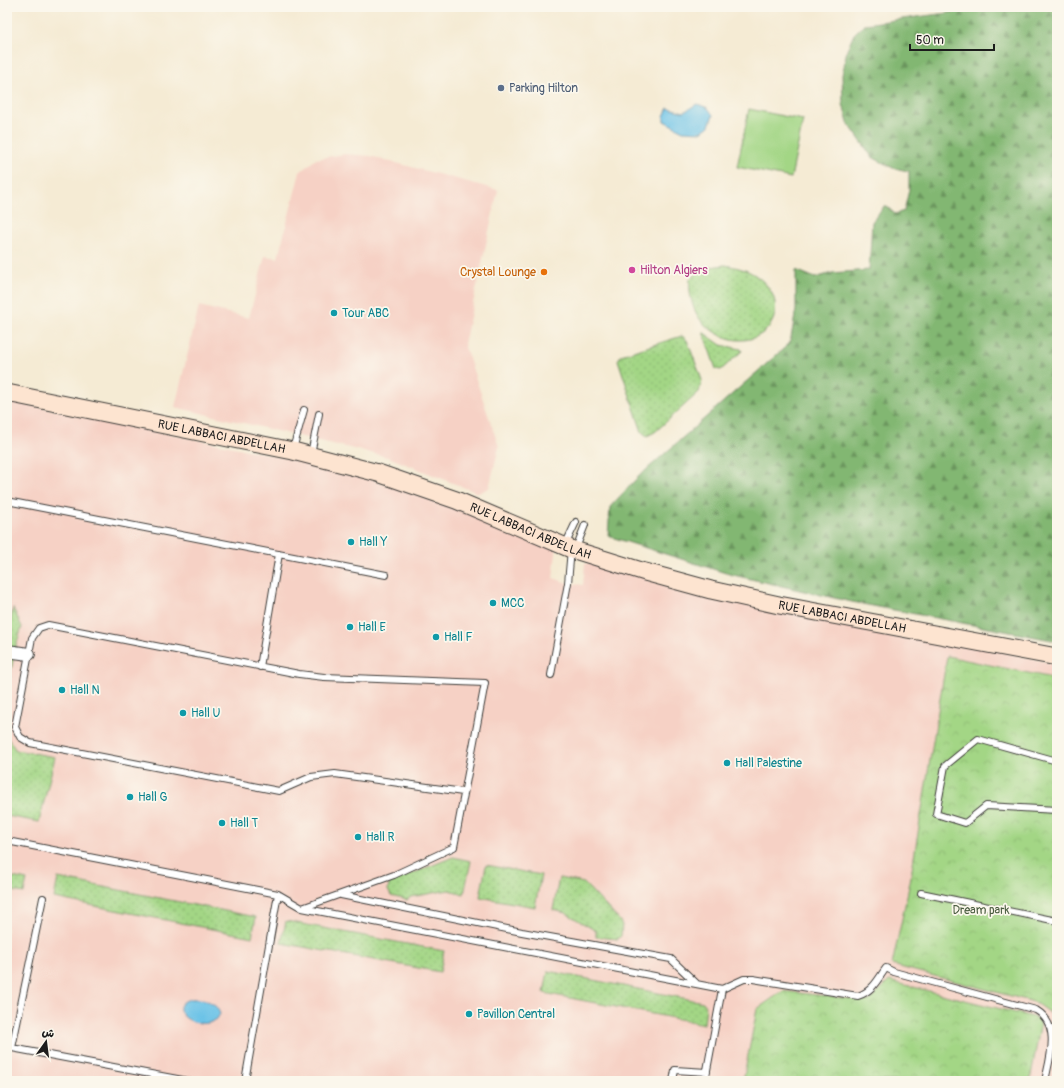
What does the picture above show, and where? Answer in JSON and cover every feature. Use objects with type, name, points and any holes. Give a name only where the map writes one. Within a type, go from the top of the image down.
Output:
[{"type":"street","name":"RUE LABBACI ABDELLAH","points":[[7,388],[294,448],[431,484],[573,544],[644,572],[745,598],[1057,657]]},
{"type":"street","name":"RUE LABBACI ABDELLAH","points":[[7,393],[294,448]]},
{"type":"street","name":"RUE LABBACI ABDELLAH","points":[[573,544],[747,594],[1057,650]]},
{"type":"street","points":[[7,651],[29,654]]},
{"type":"lane","points":[[294,448],[304,410]]},
{"type":"lane","points":[[311,452],[319,414]]},
{"type":"lane","points":[[7,501],[386,575]]},
{"type":"lane","points":[[551,675],[568,583],[576,522]]},
{"type":"lane","points":[[573,544],[585,525]]},
{"type":"lane","points":[[260,667],[279,554]]},
{"type":"lane","points":[[302,908],[394,875],[454,847],[463,792],[485,683],[324,677],[260,667],[48,625],[39,628],[32,638],[15,727],[20,737],[30,743],[279,791],[311,777],[335,774],[463,792]]},
{"type":"lane","points":[[1057,761],[978,739],[945,766],[936,814],[965,823],[986,806],[1057,810]]},
{"type":"lane","points":[[7,841],[278,894],[302,908],[722,989],[744,979],[753,979],[858,996],[867,993],[886,968],[894,972],[1036,1010],[1048,1020],[1051,1026],[1051,1054],[1046,1081]]},
{"type":"lane","points":[[921,893],[1057,921]]},
{"type":"lane","points":[[245,1081],[278,894]]},
{"type":"lane","points":[[339,895],[522,932],[671,959],[696,983]]},
{"type":"lane","points":[[43,898],[9,1048],[188,1081]]},
{"type":"lane","points":[[705,1081],[722,989]]},
{"type":"lane","points":[[673,1081],[675,1070],[707,1072]]},
{"type":"shaded area","points":[[344,154],[370,156],[498,190],[464,344],[499,447],[489,488],[478,493],[388,457],[175,407],[199,306],[249,318],[265,256],[278,258],[300,172],[316,159]]},
{"type":"shaded area","points":[[12,401],[349,471],[557,545],[553,578],[568,583],[583,585],[585,564],[593,561],[1057,664],[1057,1081],[7,1081],[7,402]]},
{"type":"green space","points":[[959,7],[1057,7],[1057,641],[852,602],[729,574],[608,536],[610,507],[637,478],[790,343],[796,310],[796,270],[815,278],[832,273],[869,270],[872,222],[885,205],[895,214],[904,211],[909,190],[909,171],[893,168],[872,157],[848,123],[843,104],[842,75],[847,50],[854,34],[865,24],[954,12]]},
{"type":"green space","points":[[749,109],[803,120],[791,178],[737,167]]},
{"type":"green space","points":[[725,265],[740,268],[755,275],[769,289],[775,303],[774,317],[767,329],[755,337],[740,340],[723,336],[704,324],[694,309],[690,291],[690,279],[703,268]]},
{"type":"green space","points":[[703,332],[721,345],[741,349],[742,351],[721,370],[716,369]]},
{"type":"green space","points":[[682,336],[687,340],[702,380],[699,392],[655,432],[647,436],[642,432],[618,360],[621,355]]},
{"type":"green space","points":[[13,608],[22,627],[16,646],[7,691],[7,630],[9,630]]},
{"type":"green space","name":"Dream park","points":[[947,656],[1057,679],[1057,1018],[1034,1002],[892,965],[910,882]]},
{"type":"green space","points":[[7,737],[16,750],[55,757],[39,822],[7,816]]},
{"type":"green space","points":[[453,857],[471,861],[464,894],[449,890],[411,897],[407,900],[391,896],[388,890],[389,883]]},
{"type":"green space","points":[[486,865],[541,875],[535,907],[480,897]]},
{"type":"green space","points":[[7,876],[27,880],[24,893],[7,890]]},
{"type":"green space","points":[[58,878],[256,917],[252,937],[54,898]]},
{"type":"green space","points":[[559,878],[584,883],[620,921],[622,925],[621,936],[618,939],[596,937],[596,931],[566,913],[553,910]]},
{"type":"green space","points":[[286,921],[444,951],[440,972],[281,943]]},
{"type":"green space","points":[[548,971],[703,1002],[706,1006],[704,1024],[544,993]]},
{"type":"green space","points":[[889,981],[1033,1017],[1041,1022],[1030,1081],[743,1081],[757,1009],[783,991],[869,1001]]},
{"type":"water","points":[[697,104],[708,108],[713,115],[709,126],[701,132],[683,131],[664,121],[664,116],[668,108],[684,112]]},
{"type":"water","points":[[190,999],[199,999],[212,1003],[220,1014],[217,1019],[209,1023],[200,1023],[186,1018],[181,1013],[180,1008],[183,1003]]},
{"type":"place","name":"Parking Hilton","points":[[501,88]]},
{"type":"place","name":"Hilton Algiers","points":[[632,270]]},
{"type":"place","name":"Crystal Lounge","points":[[544,272]]},
{"type":"place","name":"Tour ABC","points":[[334,313]]},
{"type":"place","name":"Hall Y","points":[[351,542]]},
{"type":"place","name":"MCC","points":[[493,603]]},
{"type":"place","name":"Hall E","points":[[350,627]]},
{"type":"place","name":"Hall F","points":[[436,637]]},
{"type":"place","name":"Hall N","points":[[62,690]]},
{"type":"place","name":"Hall U","points":[[183,713]]},
{"type":"place","name":"Hall Palestine","points":[[727,763]]},
{"type":"place","name":"Hall G","points":[[130,797]]},
{"type":"place","name":"Hall T","points":[[222,823]]},
{"type":"place","name":"Hall R","points":[[358,837]]},
{"type":"place","name":"Pavillon Central","points":[[469,1014]]}]
